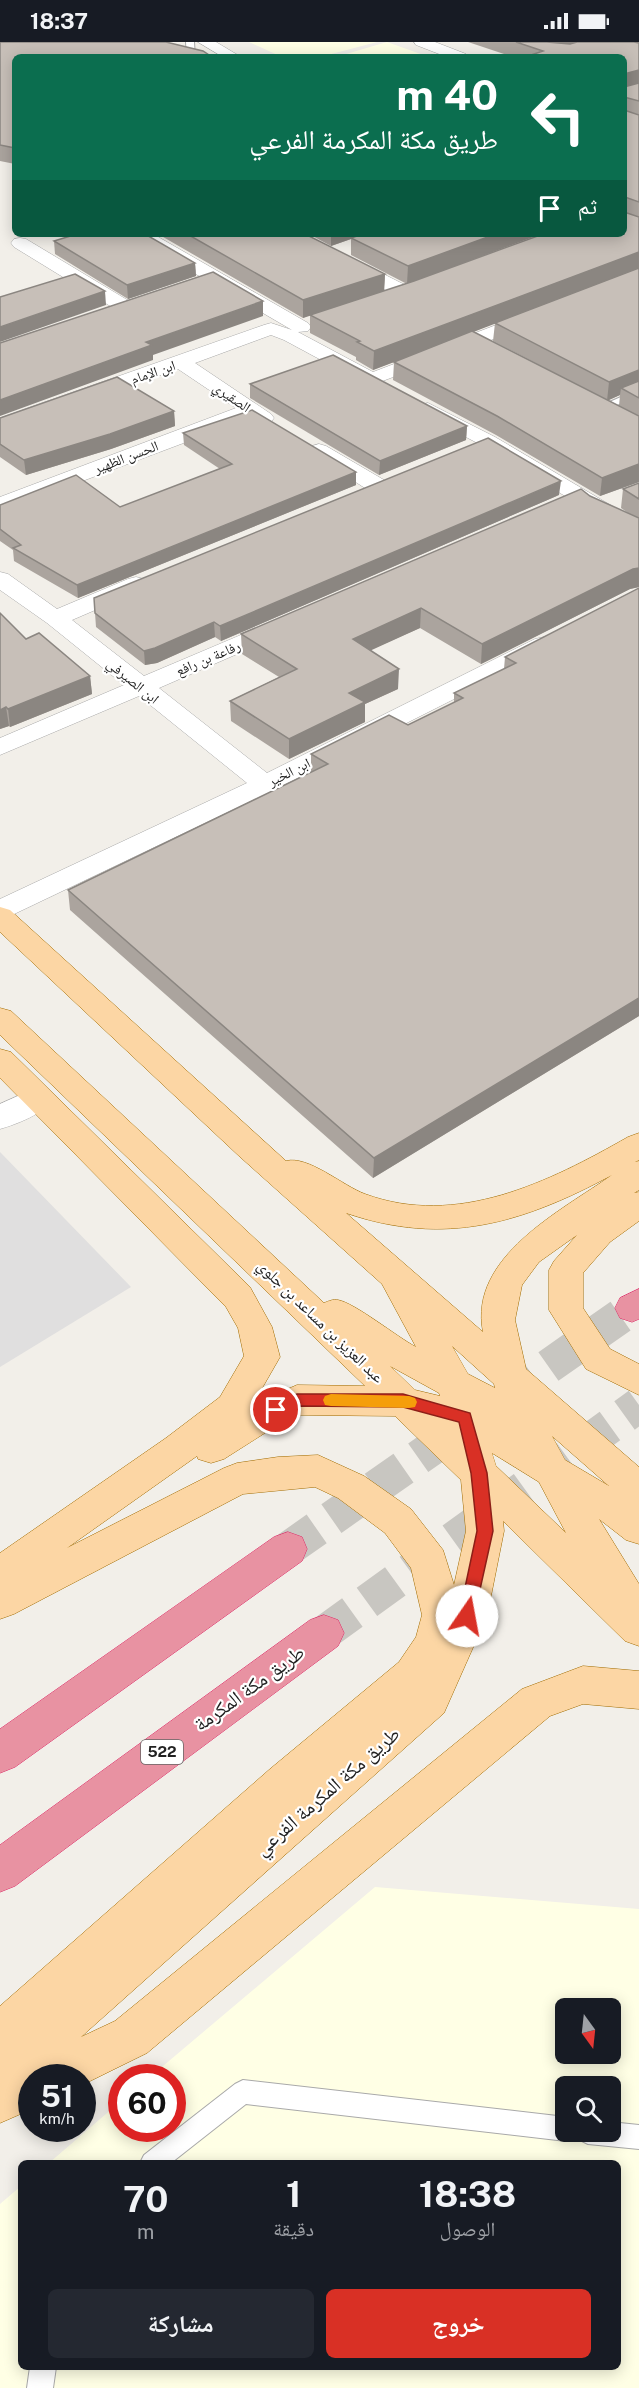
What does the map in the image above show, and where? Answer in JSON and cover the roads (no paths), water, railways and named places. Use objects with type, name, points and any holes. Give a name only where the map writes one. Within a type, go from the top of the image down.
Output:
[{"type":"highway","points":[[0,1753],[288,1549]]},
{"type":"highway","name":"طريق مكة المكرمة","points":[[0,1871],[324,1633]]},
{"type":"main road","points":[[0,916],[250,1148],[510,1378],[635,1484]]},
{"type":"main road","name":"عبد العزيز بن مساعد بن جلوي","points":[[0,1018],[256,1259],[639,1628]]},
{"type":"main road","points":[[0,1060],[238,1298],[255,1327],[262,1357],[233,1407],[178,1449],[0,1574]]},
{"type":"main road","points":[[250,1148],[358,1205],[407,1216],[445,1218],[484,1213],[533,1201],[573,1183],[639,1145]]},
{"type":"main road","points":[[639,1173],[527,1253],[506,1281],[498,1320],[519,1408],[572,1509],[639,1617]]},
{"type":"main road","points":[[639,1204],[598,1233],[566,1270],[566,1310],[598,1359],[639,1381]]},
{"type":"main road","name":"طريق مكة المكرمة الفرعي","points":[[256,1259],[460,1401],[553,1472],[626,1516],[639,1528]]},
{"type":"main road","name":"طريق مكة المكرمة الفرعي","points":[[0,2073],[47,2037],[430,1700],[467,1616],[485,1531],[479,1473],[460,1401],[396,1278]]},
{"type":"main road","name":"طريق مكة المكرمة الفرعي","points":[[0,1583],[255,1420],[297,1400],[460,1401],[530,1427],[588,1462],[635,1484]]},
{"type":"main road","points":[[0,1602],[237,1479],[278,1473],[318,1471],[351,1487],[398,1521],[429,1562],[442,1615],[433,1645],[413,1675],[285,1783],[139,1916],[0,2036]]},
{"type":"main road","points":[[76,2064],[131,2037],[536,1702],[583,1685],[639,1690]]},
{"type":"main road","points":[[0,2100],[18,2092]]},
{"type":"street","points":[[205,42],[228,54]]},
{"type":"street","points":[[421,42],[453,54]]},
{"type":"street","points":[[0,249],[42,237]]},
{"type":"street","points":[[145,237],[215,278],[296,332],[393,390]]},
{"type":"street","points":[[296,237],[406,294]]},
{"type":"street","points":[[20,243],[127,308]]},
{"type":"street","points":[[330,254],[350,247]]},
{"type":"street","points":[[193,286],[215,278]]},
{"type":"street","points":[[386,299],[427,286]]},
{"type":"street","points":[[106,315],[149,301]]},
{"type":"street","points":[[372,379],[551,311]]},
{"type":"street","points":[[296,332],[323,319]]},
{"type":"street","name":"ابن الإمام","points":[[0,425],[271,329],[296,332]]},
{"type":"street","points":[[474,341],[495,352]]},
{"type":"street","name":"الصقيري","points":[[181,362],[280,427]]},
{"type":"street","points":[[580,397],[620,418]]},
{"type":"street","points":[[414,402],[488,441],[580,503],[639,531]]},
{"type":"street","name":"الحسن الظهير","points":[[0,505],[251,410]]},
{"type":"street","points":[[299,439],[386,481],[354,494]]},
{"type":"street","points":[[458,453],[488,441]]},
{"type":"street","points":[[580,503],[618,499]]},
{"type":"street","points":[[55,618],[154,577]]},
{"type":"street","name":"ابن الصيرفي","points":[[0,579],[55,618],[265,784]]},
{"type":"street","name":"رفاعة بن رافع","points":[[0,747],[302,618]]},
{"type":"street","name":"ابن الخير","points":[[0,910],[265,784],[564,634]]},
{"type":"street","points":[[0,1118],[38,1098]]},
{"type":"lane","points":[[601,408],[639,392]]},
{"type":"lane","points":[[156,2160],[243,2092],[555,2128]]},
{"type":"lane","points":[[621,2135],[639,2137]]},
{"type":"lane","points":[[40,2388],[43,2370]]},
{"type":"tunnel","points":[[288,1549],[632,1308]]},
{"type":"tunnel","points":[[324,1633],[639,1405]]}]
